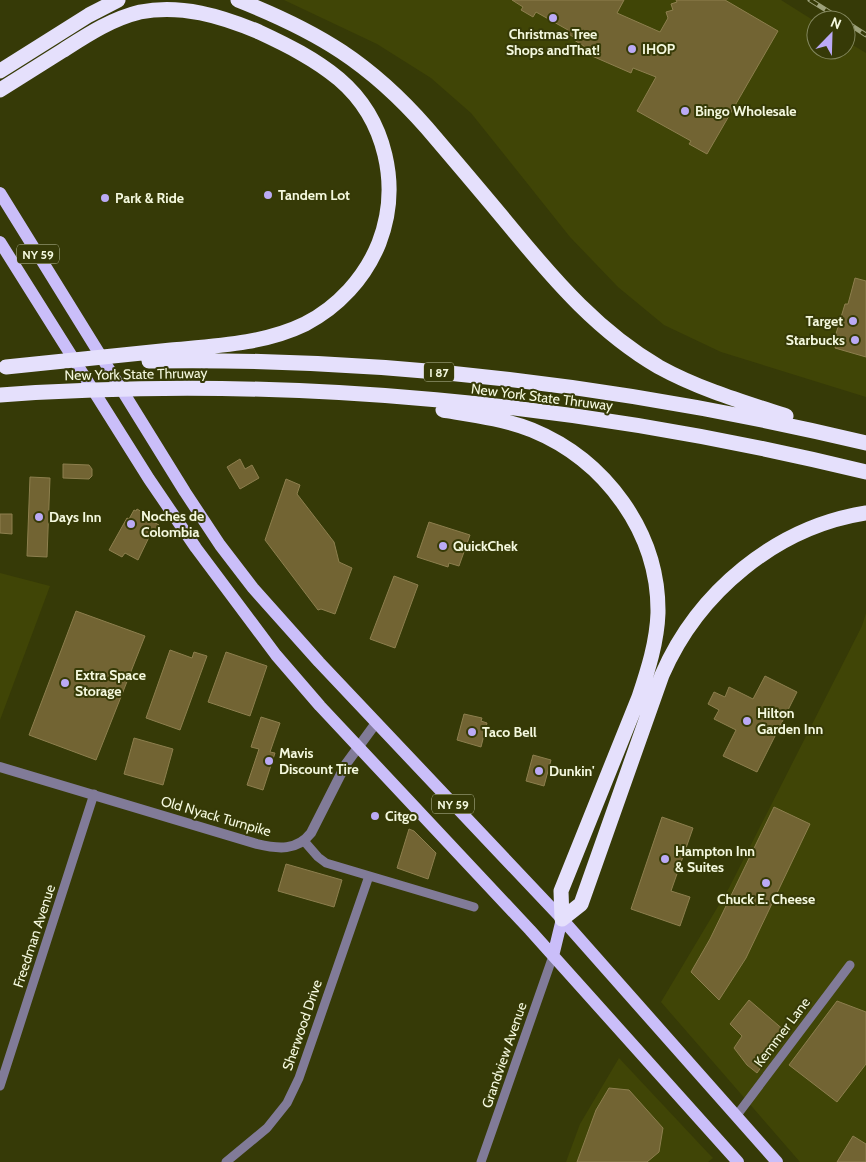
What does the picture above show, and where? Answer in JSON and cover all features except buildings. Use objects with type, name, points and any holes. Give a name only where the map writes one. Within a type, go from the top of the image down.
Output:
[{"type":"highway","points":[[0,71],[98,10],[118,0]]},
{"type":"highway","points":[[238,0],[274,14],[320,37],[344,52],[383,83],[406,104],[427,128],[563,289],[595,321],[622,342],[659,366],[703,388],[866,443]]},
{"type":"highway","points":[[0,90],[94,31],[121,18],[168,9],[208,14],[243,26],[291,48],[318,64],[345,85],[361,103],[375,127],[387,162],[389,187],[384,227],[368,265],[356,283],[341,299],[305,324],[278,334],[227,344],[3,367]]},
{"type":"highway","name":"New York State Thruway","points":[[3,367],[124,362],[234,361],[442,372],[562,386],[660,401],[758,419],[866,443]]},
{"type":"highway","name":"New York State Thruway","points":[[0,395],[88,390],[242,390],[361,394],[479,404],[606,421],[752,446],[866,472]]},
{"type":"highway","points":[[361,394],[507,422],[532,430],[554,441],[587,462],[614,490],[635,522],[643,540],[655,576],[658,596],[653,650],[639,697],[561,892],[562,919]]},
{"type":"highway","points":[[562,919],[581,904],[656,688],[669,658],[689,625],[714,595],[759,556],[808,528],[866,512]]},
{"type":"main road","name":"NY 59","points":[[0,193],[201,518],[238,570],[272,612],[562,919],[777,1162]]},
{"type":"main road","name":"NY 59","points":[[0,242],[119,432],[196,548],[298,681],[553,956],[738,1162]]},
{"type":"main road","points":[[553,956],[562,919]]},
{"type":"street","points":[[376,723],[346,764],[314,828],[304,841],[326,864],[474,906]]},
{"type":"street","name":"Old Nyack Turnpike","points":[[0,767],[263,845],[289,848],[304,841]]},
{"type":"street","name":"Freedman Avenue","points":[[0,1086],[94,794]]},
{"type":"street","name":"Sherwood Drive","points":[[226,1162],[268,1128],[287,1103],[299,1078],[369,876]]},
{"type":"street","name":"Grandview Avenue","points":[[481,1162],[553,956]]},
{"type":"street","name":"Kemmer Lane","points":[[737,1115],[850,965]]},
{"type":"shaded area","points":[[284,0],[781,0],[806,16],[806,60],[856,60],[856,47],[866,53],[866,397],[721,352],[664,325],[618,287],[570,237],[471,113],[431,78],[377,44]]},
{"type":"shaded area","points":[[0,573],[50,586],[0,720]]},
{"type":"shaded area","points":[[866,613],[866,1162],[800,1162],[661,1002],[729,888],[862,626]]},
{"type":"shaded area","points":[[619,1058],[713,1158],[708,1162],[566,1162],[580,1124]]},
{"type":"railway","points":[[810,0],[826,10]]},
{"type":"railway","points":[[856,28],[866,35]]},
{"type":"place","name":"Christmas Tree Shops andThat!","points":[[553,18]]},
{"type":"place","name":"IHOP","points":[[632,49]]},
{"type":"place","name":"Bingo Wholesale","points":[[685,111]]},
{"type":"place","name":"Tandem Lot","points":[[268,195]]},
{"type":"place","name":"Park & Ride","points":[[105,198]]},
{"type":"place","name":"Target","points":[[853,321]]},
{"type":"place","name":"Starbucks","points":[[855,340]]},
{"type":"place","name":"Days Inn","points":[[39,517]]},
{"type":"place","name":"Noches de Colombia","points":[[131,524]]},
{"type":"place","name":"QuickChek","points":[[443,546]]},
{"type":"place","name":"Extra Space Storage","points":[[65,683]]},
{"type":"place","name":"Hilton Garden Inn","points":[[747,721]]},
{"type":"place","name":"Taco Bell","points":[[472,732]]},
{"type":"place","name":"Mavis Discount Tire","points":[[269,761]]},
{"type":"place","name":"Dunkin'","points":[[539,771]]},
{"type":"place","name":"Citgo","points":[[375,816]]},
{"type":"place","name":"Hampton Inn & Suites","points":[[665,859]]},
{"type":"place","name":"Chuck E. Cheese","points":[[766,883]]}]
